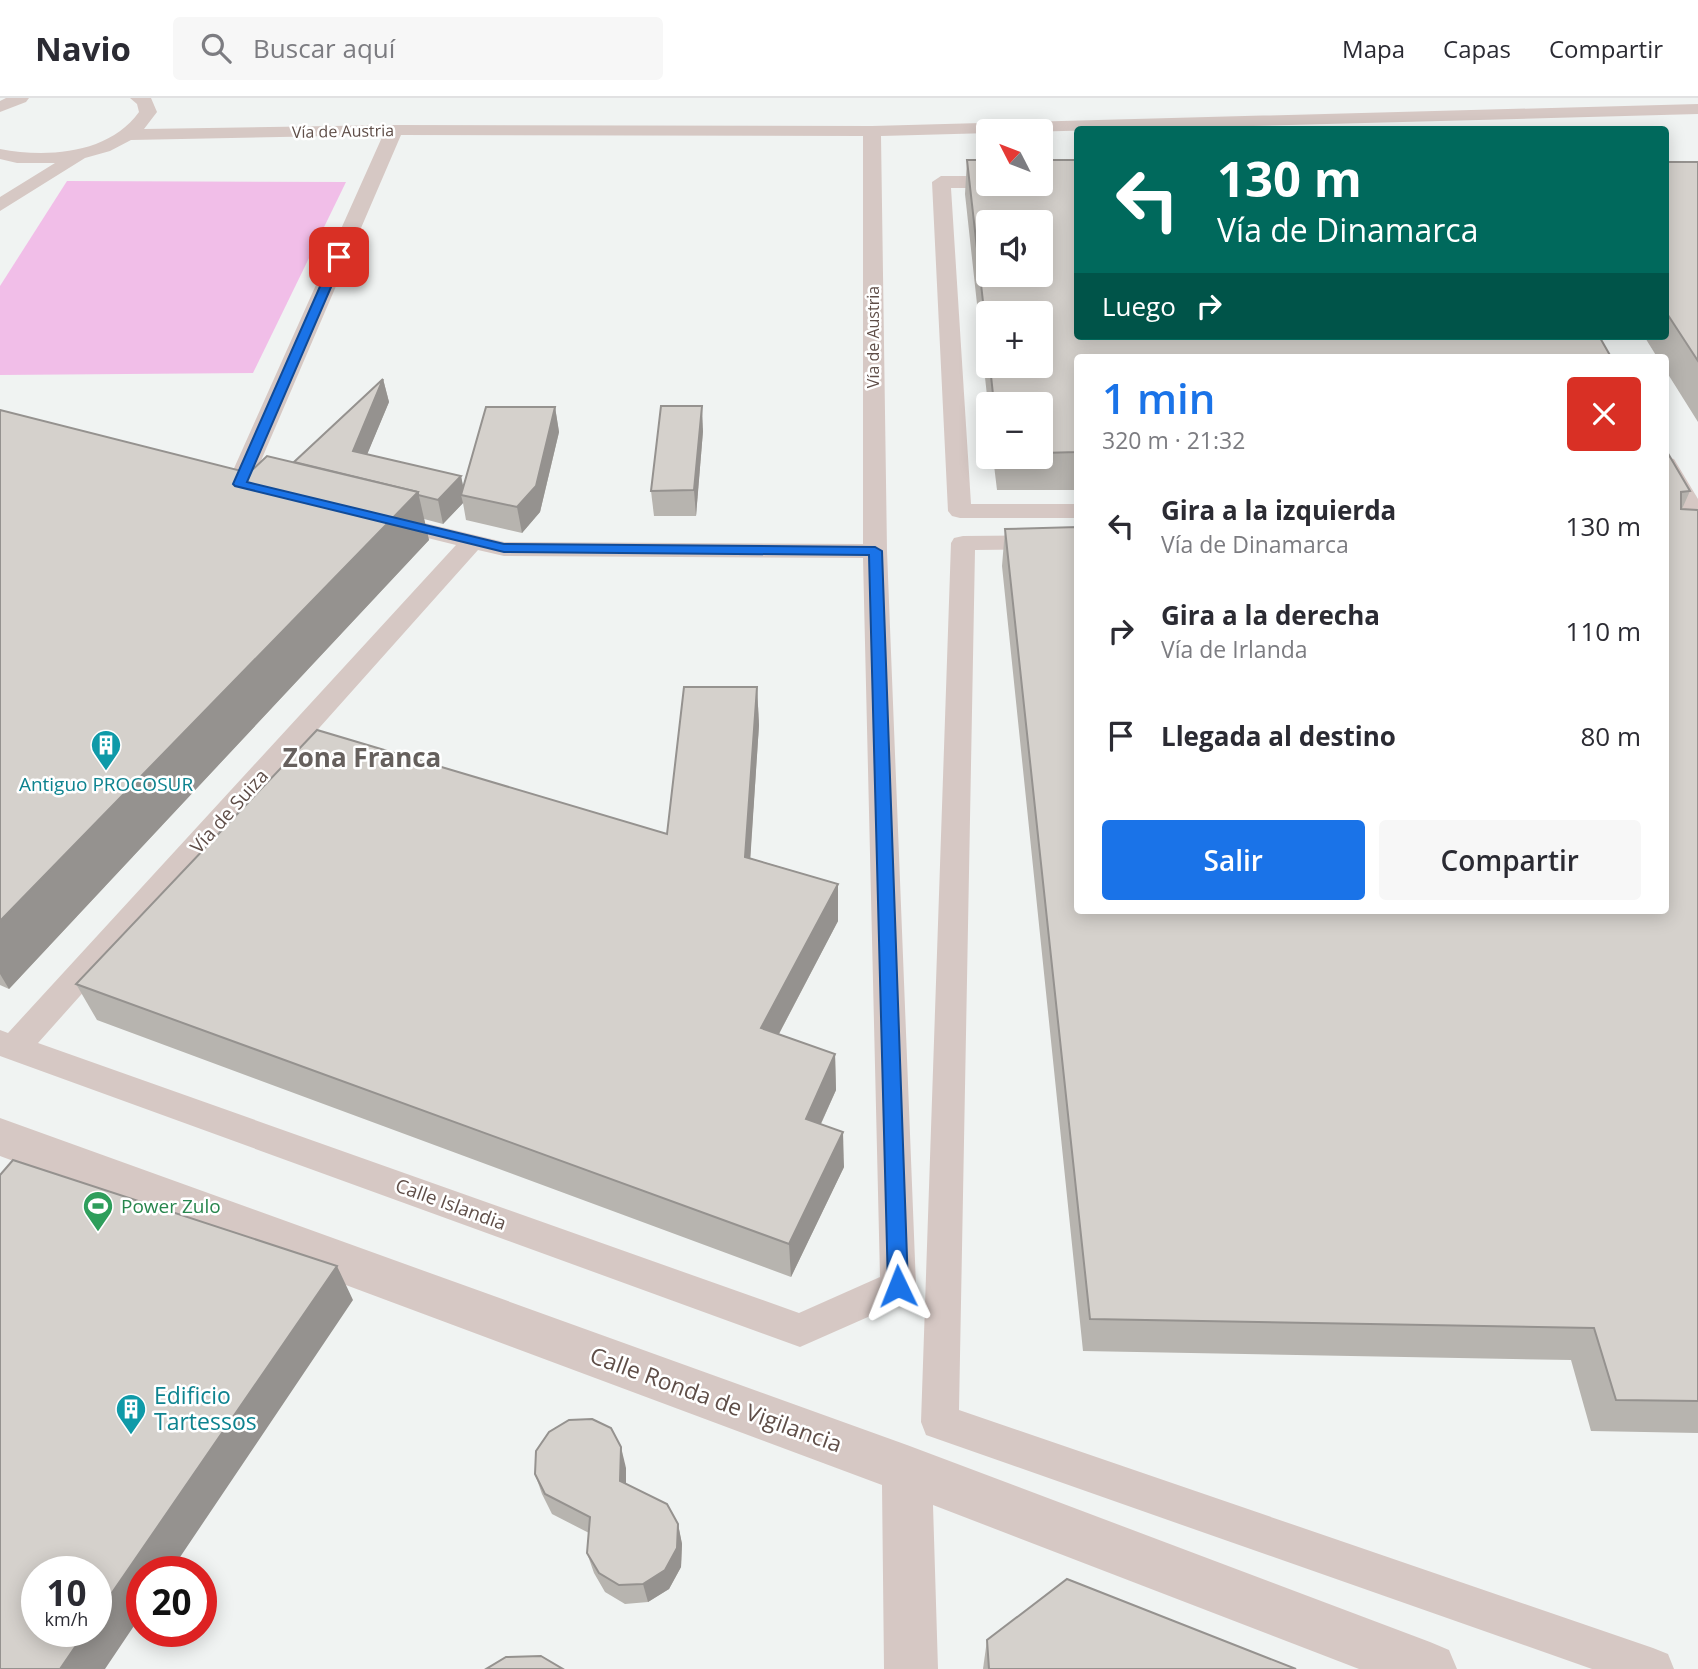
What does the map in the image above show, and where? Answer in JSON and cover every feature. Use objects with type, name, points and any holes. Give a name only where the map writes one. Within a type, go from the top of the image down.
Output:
[{"type":"street","name":"Calle Ronda de Vigilancia","points":[[0,1137],[907,1470],[1430,1669]]},
{"type":"street","points":[[907,1470],[911,1669]]},
{"type":"lane","points":[[0,107],[20,98]]},
{"type":"lane","points":[[129,135],[143,124],[148,112],[145,102],[139,98]]},
{"type":"lane","points":[[872,131],[1698,109]]},
{"type":"lane","points":[[239,484],[394,130]]},
{"type":"lane","name":"Vía de Austria","points":[[82,153],[129,135],[394,130],[872,131],[875,551],[898,1286]]},
{"type":"lane","points":[[0,154],[30,159],[82,153]]},
{"type":"lane","points":[[0,205],[82,153]]},
{"type":"lane","points":[[10,171],[30,159]]},
{"type":"lane","points":[[976,182],[941,182],[960,511],[1074,511]]},
{"type":"lane","points":[[1669,471],[1694,531]]},
{"type":"lane","points":[[213,477],[265,490]]},
{"type":"lane","points":[[368,516],[504,548],[875,551]]},
{"type":"lane","name":"Vía de Suiza","points":[[7,1045],[472,542]]},
{"type":"lane","points":[[1074,542],[963,543],[940,1422],[1653,1669]]},
{"type":"lane","name":"Calle Islandia","points":[[7,1045],[800,1330],[898,1286]]},
{"type":"shaded area","points":[[67,181],[346,182],[253,373],[0,375],[0,286]]},
{"type":"building","points":[[967,160],[976,160],[976,196],[1054,196],[1054,160],[1074,160],[1074,340],[1601,340],[1609,354],[1074,354],[1074,452],[1053,453],[1053,392],[993,392],[991,378],[1053,378],[1053,301],[983,301],[981,287],[1053,287],[1053,210],[976,210],[976,240]]},
{"type":"building","points":[[1669,162],[1698,162],[1698,361],[1669,317]]},
{"type":"building","points":[[383,379],[353,451],[461,476],[438,500],[418,495],[418,492],[294,462]]},
{"type":"building","points":[[661,406],[702,406],[694,490],[651,491]]},
{"type":"building","points":[[486,407],[555,407],[536,486],[517,507],[461,495]]},
{"type":"building","name":"Antiguo PROCOSUR","points":[[0,410],[249,473],[267,456],[418,492],[0,921]]},
{"type":"building","points":[[1669,455],[1690,491],[1681,492],[1681,509],[1698,510],[1698,1401],[1616,1400],[1594,1328],[1090,1319],[1005,529],[1074,527],[1074,914],[1669,914]]},
{"type":"building","points":[[684,687],[757,687],[745,857],[838,884],[761,1028],[835,1054],[806,1119],[843,1132],[789,1244],[76,984],[317,730],[667,834]]},
{"type":"building","name":"Edificio Tartessos","points":[[13,1160],[337,1266],[137,1556],[126,1556],[126,1572],[112,1593],[112,1556],[21,1556],[21,1647],[75,1647],[60,1669],[0,1669],[0,1175]]},
{"type":"building","points":[[592,1419],[611,1428],[621,1447],[620,1481],[667,1504],[678,1524],[677,1548],[665,1570],[643,1584],[619,1585],[599,1573],[587,1553],[590,1517],[545,1494],[535,1474],[536,1451],[549,1432],[569,1420]]},
{"type":"building","points":[[1067,1579],[1296,1669],[989,1669],[987,1640]]},
{"type":"building","points":[[541,1656],[563,1669],[486,1669],[506,1657]]},
{"type":"place","name":"Antiguo PROCOSUR","points":[[106,772]]},
{"type":"place","name":"Power Zulo","points":[[98,1233]]},
{"type":"place","name":"Edificio Tartessos","points":[[131,1436]]},
{"type":"district","name":"Zona Franca","points":[[362,758]]},
{"type":"route","points":[[339,257],[239,484],[504,548],[875,551],[898,1286]]}]
